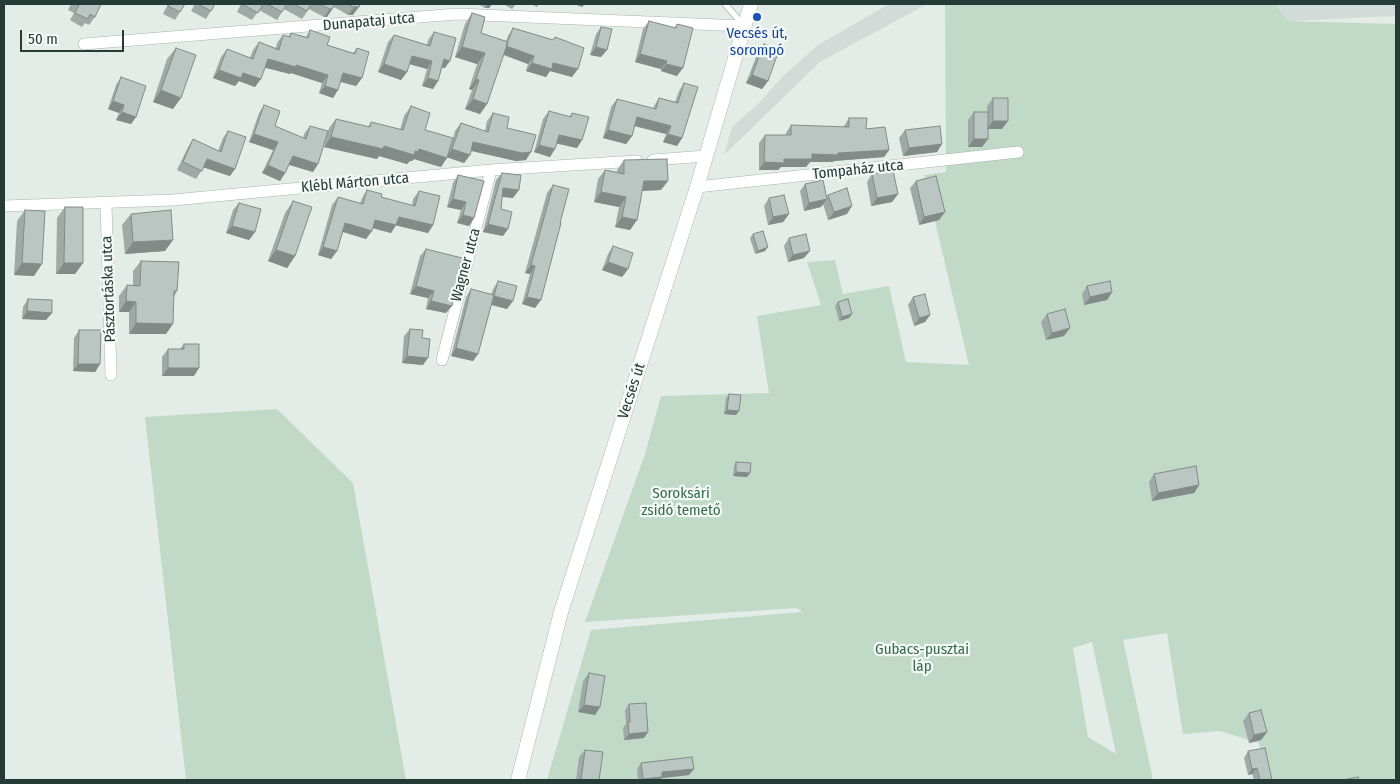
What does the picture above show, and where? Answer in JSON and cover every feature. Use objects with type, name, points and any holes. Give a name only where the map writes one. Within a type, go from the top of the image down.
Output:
[{"type":"street","name":"Vecsés út","points":[[518,780],[561,612],[697,187],[751,4]]},
{"type":"street","name":"Dunapataj utca","points":[[84,44],[457,14],[744,26]]},
{"type":"street","name":"Tompaház utca","points":[[697,187],[1018,152]]},
{"type":"street","name":"Klébl Márton utca","points":[[4,206],[173,200],[491,170],[706,156]]},
{"type":"street","name":"Wagner utca","points":[[442,360],[491,170]]},
{"type":"street","name":"Pásztortáska utca","points":[[106,203],[111,375]]},
{"type":"lane","points":[[725,4],[744,26]]},
{"type":"shaded area","points":[[889,4],[927,4],[820,62],[724,155],[732,127],[758,104],[782,77],[818,45]]},
{"type":"shaded area","points":[[1275,4],[1396,4],[1396,16],[1288,21]]},
{"type":"green space","points":[[945,4],[1275,4],[1288,21],[1396,24],[1396,780],[1268,780],[1259,743],[1220,731],[1183,734],[1167,633],[1123,640],[1153,780],[547,780],[591,630],[801,612],[801,610],[796,608],[585,622],[645,454],[661,396],[769,393],[757,316],[821,305],[807,262],[835,260],[843,294],[889,286],[906,362],[969,365],[924,175],[946,172]],"holes":[[[1092,642],[1116,754],[1088,737],[1073,648]]]},
{"type":"green space","points":[[277,409],[353,483],[406,780],[186,780],[145,417]]},
{"type":"building","points":[[76,4],[101,4],[95,17],[90,14],[88,19],[75,13],[79,5]]},
{"type":"building","points":[[169,4],[185,4],[180,12],[168,6]]},
{"type":"building","points":[[198,4],[215,4],[211,11]]},
{"type":"building","points":[[242,4],[263,4],[258,13]]},
{"type":"building","points":[[267,4],[287,4],[282,12]]},
{"type":"building","points":[[294,4],[311,4],[307,11]]},
{"type":"building","points":[[319,4],[335,4],[330,9]]},
{"type":"building","points":[[347,4],[360,4],[359,7],[354,7]]},
{"type":"building","points":[[472,13],[485,17],[481,33],[508,42],[487,104],[473,99],[479,80],[476,79],[485,53],[462,47]]},
{"type":"building","points":[[649,21],[676,28],[677,24],[693,28],[683,68],[666,64],[667,61],[640,54]]},
{"type":"building","points":[[601,27],[612,29],[607,50],[596,47]]},
{"type":"building","points":[[513,28],[553,40],[555,37],[584,48],[578,69],[553,63],[552,69],[532,63],[534,56],[506,46]]},
{"type":"building","points":[[310,30],[330,37],[327,45],[355,54],[357,48],[369,52],[362,78],[343,73],[338,90],[325,86],[328,75],[268,59],[261,79],[243,73],[241,78],[219,70],[227,49],[253,59],[259,42],[279,50],[283,35],[290,37],[291,33],[308,38]]},
{"type":"building","points":[[434,32],[456,38],[450,61],[444,59],[438,81],[428,78],[432,61],[412,56],[407,72],[384,64],[394,35],[430,46]]},
{"type":"building","points":[[764,44],[779,50],[768,81],[752,75]]},
{"type":"building","points":[[176,48],[196,55],[181,98],[161,90]]},
{"type":"building","points":[[121,77],[146,86],[136,117],[122,112],[124,105],[113,101]]},
{"type":"building","points":[[684,83],[698,87],[682,138],[668,134],[671,126],[637,117],[632,136],[608,130],[617,99],[656,109],[659,98],[678,103]]},
{"type":"building","points":[[993,98],[1008,98],[1008,121],[993,121]]},
{"type":"building","points":[[264,105],[280,111],[275,126],[306,139],[310,126],[328,131],[318,164],[293,156],[285,173],[268,165],[278,142],[254,134]]},
{"type":"building","points":[[411,106],[430,113],[425,130],[453,138],[447,158],[419,149],[418,152],[415,151],[414,155],[384,146],[383,149],[331,137],[336,119],[370,127],[371,122],[403,130]]},
{"type":"building","points":[[549,111],[571,117],[572,113],[589,117],[582,140],[559,135],[555,149],[539,145]]},
{"type":"building","points":[[974,112],[988,112],[988,139],[974,139]]},
{"type":"building","points":[[493,113],[509,117],[507,128],[536,135],[531,152],[522,153],[473,142],[470,155],[452,149],[461,123],[488,132]]},
{"type":"building","points":[[849,118],[867,118],[866,129],[885,127],[889,150],[838,153],[838,155],[812,154],[812,159],[784,159],[784,163],[764,162],[765,135],[791,135],[791,125],[849,127]]},
{"type":"building","points":[[940,126],[942,144],[909,148],[905,130]]},
{"type":"building","points":[[228,131],[246,137],[235,169],[207,159],[202,171],[183,162],[193,139],[221,152]]},
{"type":"building","points":[[667,159],[668,181],[644,181],[637,220],[622,217],[626,197],[601,192],[605,170],[624,174],[624,160]]},
{"type":"building","points":[[893,170],[898,194],[877,198],[872,174]]},
{"type":"building","points":[[502,173],[521,175],[519,190],[503,188],[501,209],[512,212],[508,229],[488,224]]},
{"type":"building","points":[[458,175],[484,181],[474,218],[463,215],[466,202],[453,199]]},
{"type":"building","points":[[936,176],[945,212],[924,217],[916,181]]},
{"type":"building","points":[[823,180],[827,199],[809,203],[805,184]]},
{"type":"building","points":[[553,185],[569,189],[541,300],[527,297],[535,266],[531,265]]},
{"type":"building","points":[[847,188],[852,206],[834,212],[828,195]]},
{"type":"building","points":[[367,190],[382,194],[381,197],[415,206],[419,191],[440,196],[433,225],[399,217],[396,225],[375,220],[372,231],[345,223],[337,251],[323,247],[338,197],[363,204]]},
{"type":"building","points":[[784,195],[789,214],[773,217],[769,198]]},
{"type":"building","points":[[293,201],[312,207],[295,256],[276,250]]},
{"type":"building","points":[[239,203],[261,209],[255,232],[232,226]]},
{"type":"building","points":[[65,207],[83,207],[83,263],[64,263]]},
{"type":"building","points":[[25,210],[45,211],[42,264],[22,263]]},
{"type":"building","points":[[171,210],[173,240],[133,242],[131,214]]},
{"type":"building","points":[[763,231],[768,247],[758,251],[753,234]]},
{"type":"building","points":[[806,234],[810,251],[793,255],[789,238]]},
{"type":"building","points":[[613,246],[633,253],[628,269],[608,262]]},
{"type":"building","points":[[426,249],[462,258],[452,306],[431,301],[434,291],[416,286]]},
{"type":"building","points":[[141,261],[179,262],[177,291],[174,291],[173,324],[136,323],[136,302],[126,301],[127,285],[140,286]]},
{"type":"building","points":[[498,281],[517,286],[513,301],[494,296]]},
{"type":"building","points":[[1110,281],[1112,292],[1090,297],[1087,286]]},
{"type":"building","points":[[471,289],[494,295],[478,354],[456,348]]},
{"type":"building","points":[[925,294],[930,315],[919,318],[913,297]]},
{"type":"building","points":[[28,299],[52,300],[52,313],[27,311]]},
{"type":"building","points":[[848,299],[852,314],[842,317],[838,302]]},
{"type":"building","points":[[1065,309],[1070,328],[1052,333],[1047,314]]},
{"type":"building","points":[[410,329],[423,330],[422,338],[430,339],[428,358],[407,356]]},
{"type":"building","points":[[79,330],[101,330],[100,364],[78,364]]},
{"type":"building","points":[[184,344],[199,344],[199,368],[168,368],[168,349],[184,349]]},
{"type":"building","points":[[729,394],[741,395],[739,411],[727,410]]},
{"type":"building","points":[[736,462],[751,463],[750,473],[736,472]]},
{"type":"building","points":[[1196,466],[1199,485],[1158,493],[1154,474]]},
{"type":"building","points":[[589,673],[605,676],[600,707],[584,705]]},
{"type":"building","points":[[646,703],[648,732],[629,734],[629,704]]},
{"type":"building","points":[[1261,710],[1267,732],[1254,735],[1249,713]]},
{"type":"building","points":[[1265,748],[1272,780],[1260,780],[1257,768],[1252,769],[1248,751]]},
{"type":"building","points":[[585,750],[603,752],[599,780],[581,780]]},
{"type":"building","points":[[692,757],[694,769],[662,772],[662,777],[643,779],[641,763]]},
{"type":"building","points":[[1358,777],[1359,780],[1343,780]]},
{"type":"place","name":"Vecsés út, sorompó","points":[[757,17]]},
{"type":"park label","name":"Soroksári zsidó temető","points":[[681,502]]},
{"type":"park label","name":"Gubacs-pusztai láp","points":[[922,658]]}]
